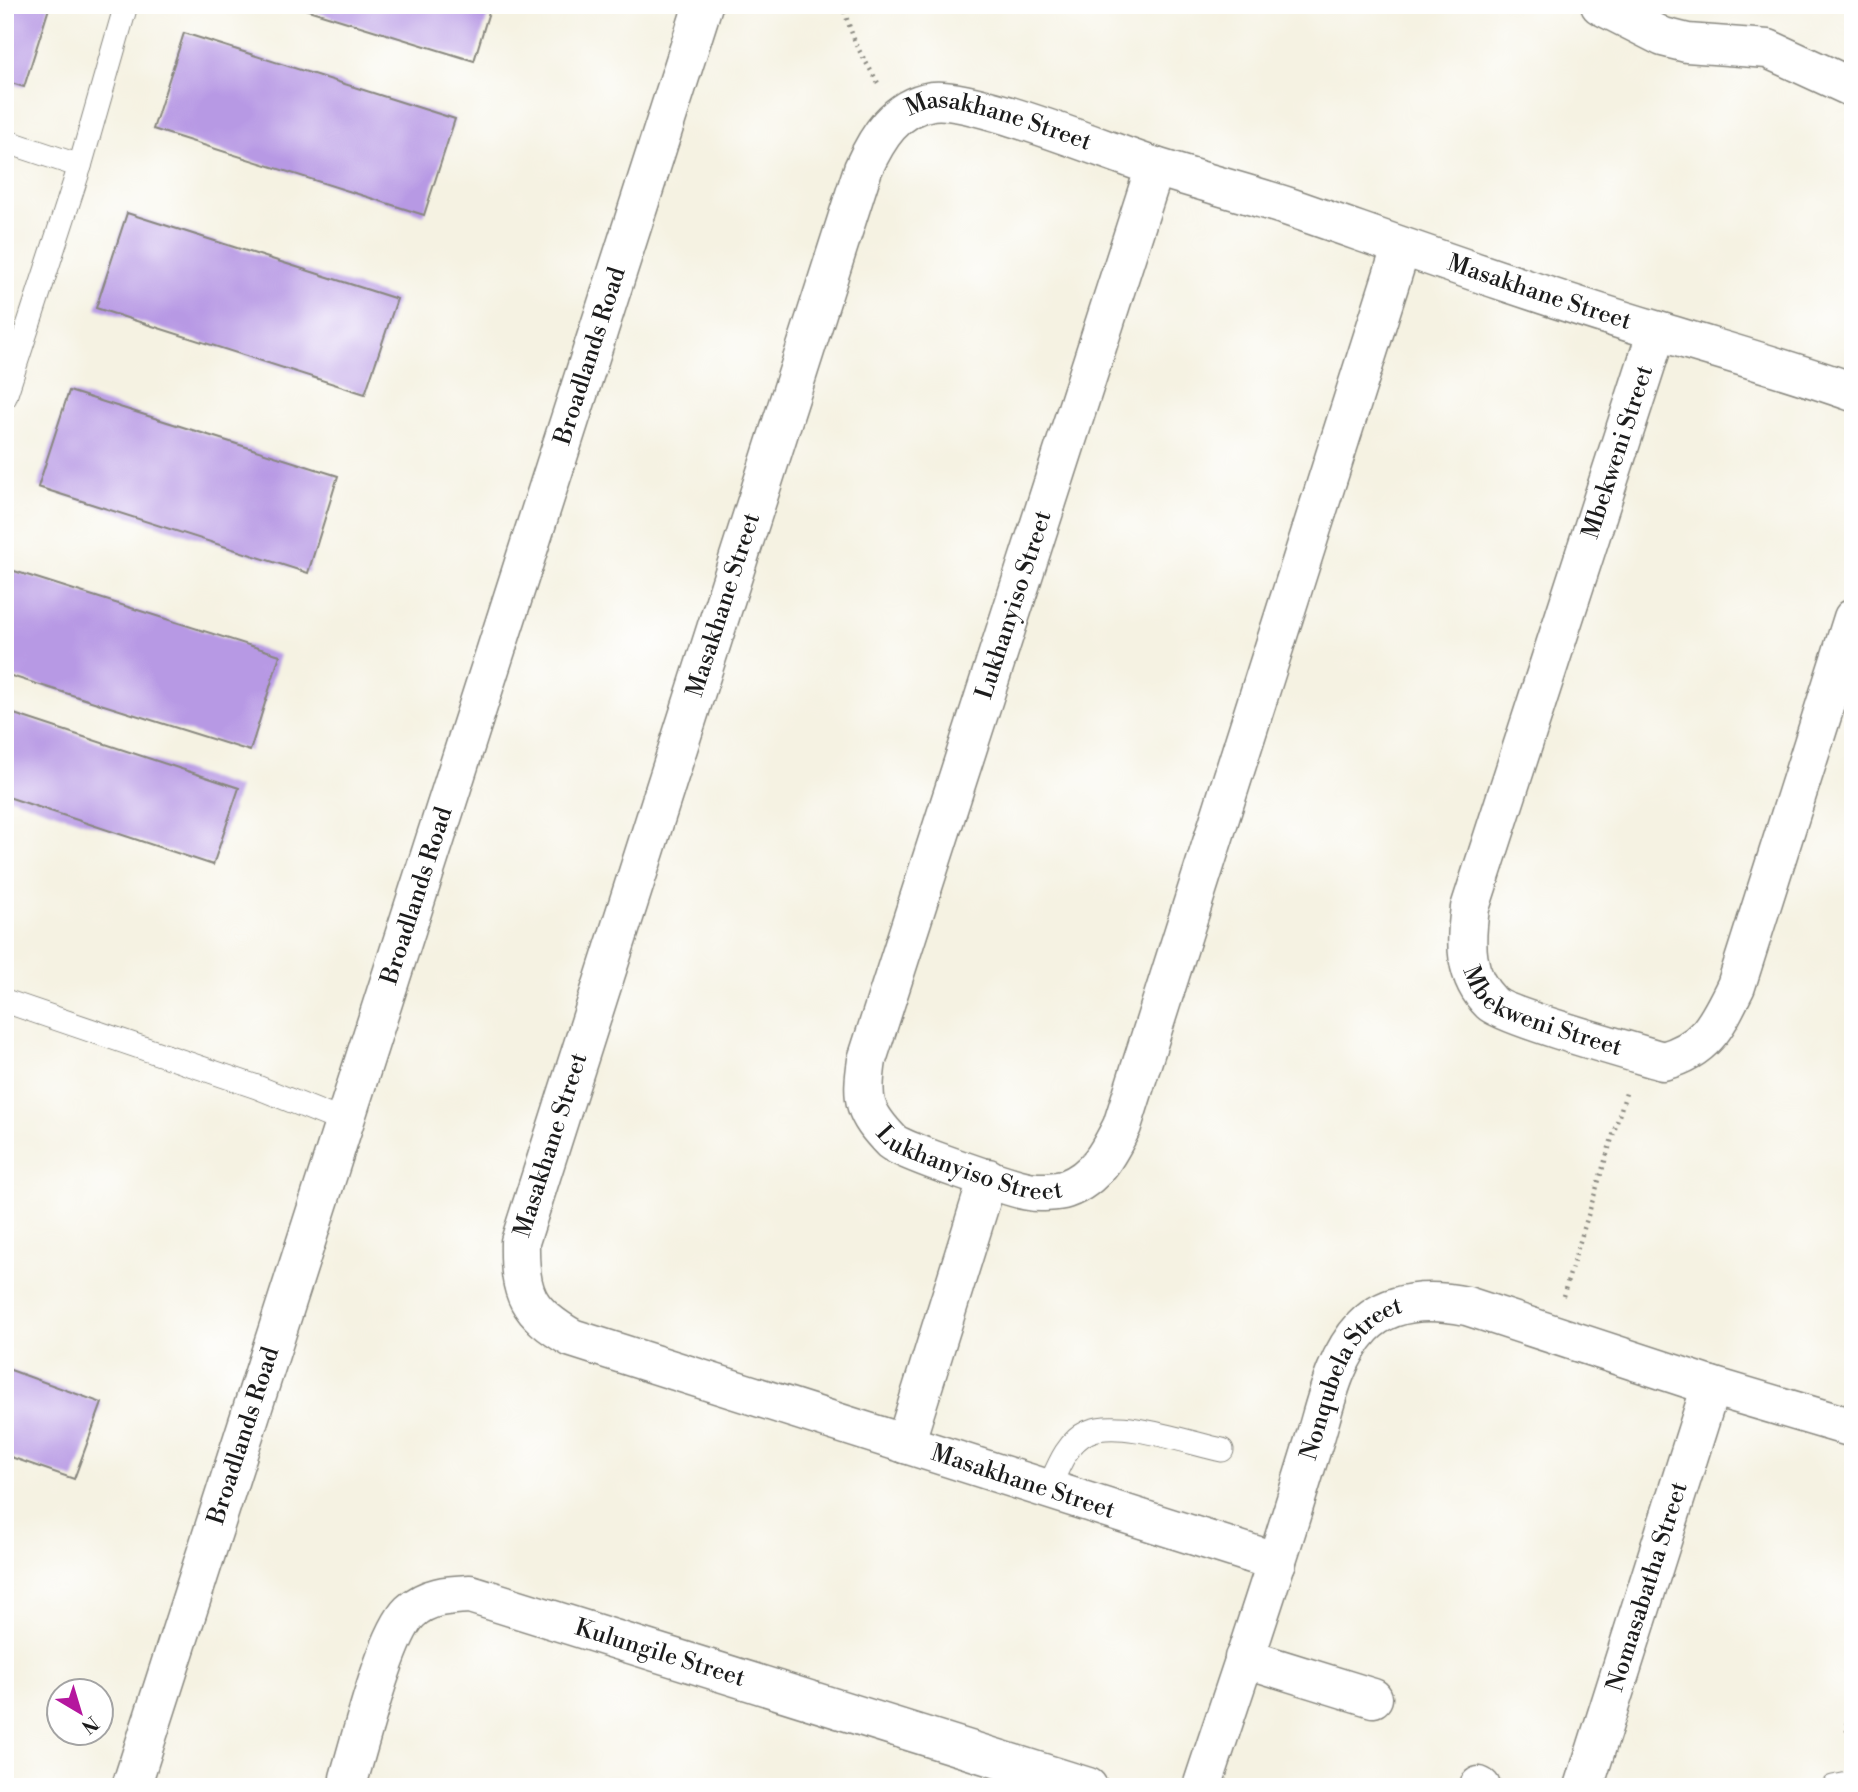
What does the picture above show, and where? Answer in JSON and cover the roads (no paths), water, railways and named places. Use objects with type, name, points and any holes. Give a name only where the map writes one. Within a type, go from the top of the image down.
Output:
[{"type":"street","name":"Broadlands Road","points":[[131,1787],[703,5]]},
{"type":"street","points":[[1600,5],[1663,37],[1687,43],[1768,49],[1853,88]]},
{"type":"street","name":"Masakhane Street","points":[[1277,1562],[572,1338],[549,1324],[533,1309],[522,1289],[520,1242],[859,182],[877,136],[897,117],[915,106],[934,100],[974,106],[1657,331],[1781,366],[1853,392]]},
{"type":"street","name":"Lukhanyiso Street","points":[[1155,167],[867,1060],[862,1096],[876,1122],[894,1145],[988,1178],[1028,1191],[1065,1189],[1093,1173],[1108,1154],[1122,1126],[1402,248]]},
{"type":"street","name":"Mbekweni Street","points":[[1657,331],[1470,908],[1466,941],[1469,968],[1492,1005],[1663,1061],[1685,1055],[1702,1043],[1719,1021],[1736,986],[1853,618]]},
{"type":"street","points":[[905,1444],[988,1178]]},
{"type":"street","name":"Nonqubela Street","points":[[1202,1787],[1277,1562],[1333,1380],[1349,1345],[1364,1325],[1390,1309],[1413,1303],[1441,1301],[1467,1306],[1711,1386],[1853,1428]]},
{"type":"street","name":"Nomasabatha Street","points":[[1584,1787],[1711,1386]]},
{"type":"street","name":"Kulungile Street","points":[[350,1787],[349,1778],[366,1718],[395,1633],[410,1612],[428,1600],[448,1595],[470,1594],[1088,1787]]},
{"type":"street","points":[[1244,1658],[1373,1698]]},
{"type":"lane","points":[[5,397],[12,353],[80,166],[126,5]]},
{"type":"lane","points":[[5,141],[80,166]]},
{"type":"lane","points":[[5,1001],[257,1087],[344,1122]]},
{"type":"lane","points":[[1048,1490],[1063,1456],[1086,1433],[1104,1428],[1129,1430],[1222,1450]]},
{"type":"lane","points":[[1833,1787],[1853,1783]]}]
